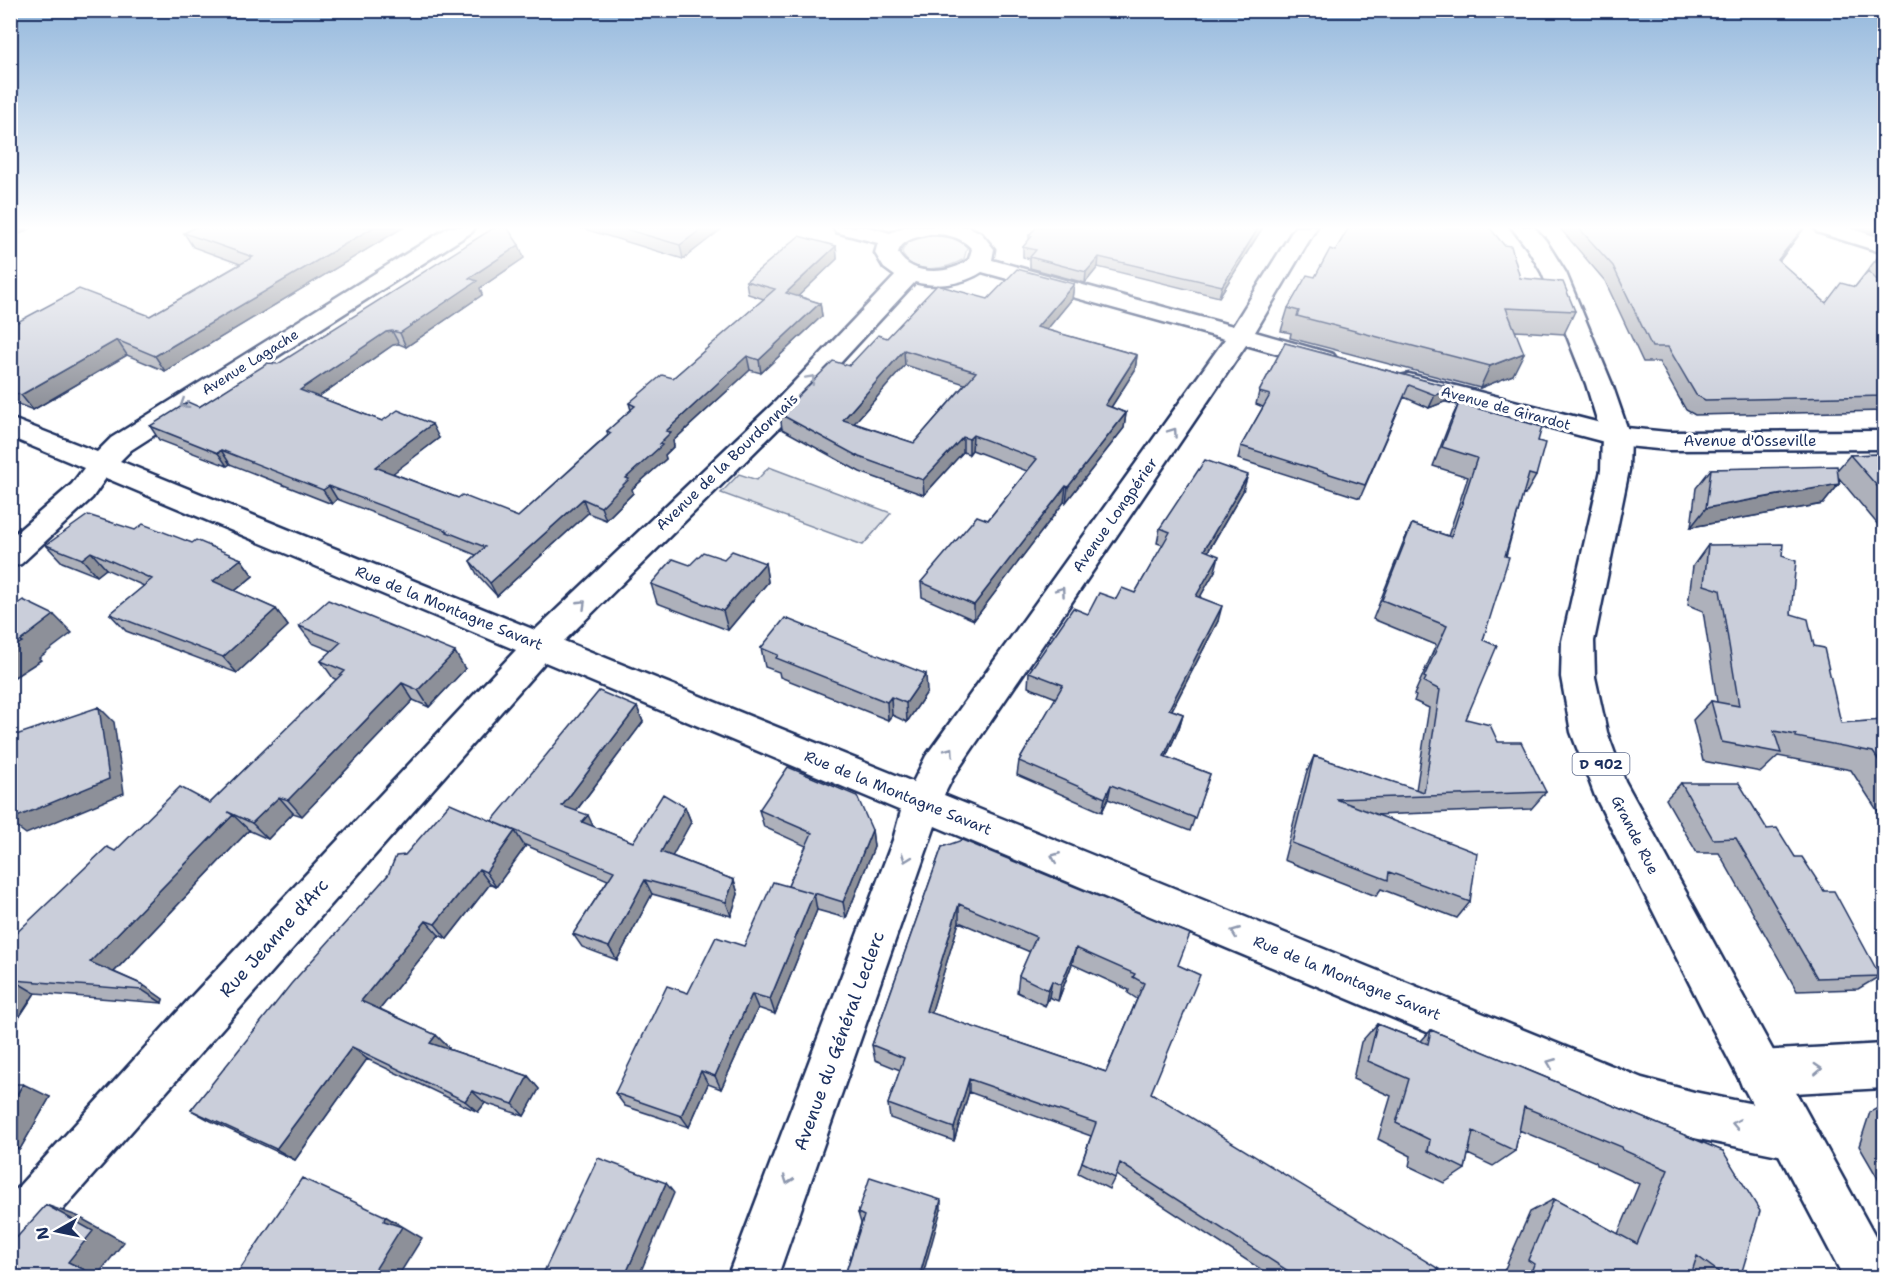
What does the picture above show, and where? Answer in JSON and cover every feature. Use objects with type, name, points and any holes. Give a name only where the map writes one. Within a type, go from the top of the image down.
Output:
[{"type":"street","name":"Avenue Lagache","points":[[10,556],[82,491],[102,463],[121,444],[369,287]]},
{"type":"street","name":"Avenue de la Bourdonnais","points":[[540,645],[785,407],[898,287]]},
{"type":"street","points":[[1063,287],[1346,364]]},
{"type":"street","name":"Avenue Longpérier","points":[[922,802],[939,766],[1240,336],[1270,287]]},
{"type":"street","name":"Grande Rue","points":[[1560,287],[1599,384],[1616,436],[1615,470],[1578,641],[1578,677],[1582,705],[1608,785],[1793,1135],[1862,1273]]},
{"type":"street","name":"Avenue de Girardot","points":[[1390,377],[1616,436]]},
{"type":"street","name":"Rue de la Montagne Savart","points":[[10,427],[1642,1100],[1694,1115],[1793,1135]]},
{"type":"street","name":"Avenue d'Osseville","points":[[1616,436],[1677,441],[1884,440]]},
{"type":"street","name":"Rue Jeanne d'Arc","points":[[10,1233],[540,645]]},
{"type":"street","name":"Avenue du Général Leclerc","points":[[752,1278],[912,840],[922,802]]},
{"type":"street","points":[[1759,1073],[1884,1066]]},
{"type":"shaded area","points":[[769,467],[891,513],[863,545],[721,493],[739,474],[757,480]]},
{"type":"building","points":[[200,287],[272,287],[155,356],[117,340],[21,395],[10,391],[10,326],[79,289],[150,316]]},
{"type":"building","points":[[400,287],[468,287],[400,333],[386,332],[300,390],[382,421],[398,410],[432,424],[375,467],[458,498],[462,495],[518,517],[611,433],[607,431],[635,406],[629,403],[662,375],[673,378],[775,289],[768,287],[792,287],[786,293],[820,303],[759,360],[747,356],[666,431],[671,432],[659,444],[662,445],[626,478],[629,479],[601,507],[583,499],[490,583],[470,561],[485,547],[329,486],[323,490],[221,450],[218,453],[150,426],[188,402],[199,407],[268,363],[278,364]]},
{"type":"building","points":[[935,287],[945,287],[988,299],[999,287],[1071,287],[1037,327],[1137,355],[1105,405],[1126,413],[974,605],[921,582],[977,516],[988,520],[1037,459],[973,435],[969,439],[963,437],[923,480],[859,457],[780,414],[833,361],[849,366],[878,335],[887,338]],"holes":[[[904,350],[976,372],[914,443],[843,420]]]},
{"type":"building","points":[[1300,287],[1565,287],[1575,311],[1506,308],[1524,353],[1490,366],[1297,316],[1299,311],[1288,308]]},
{"type":"building","points":[[1623,287],[1808,287],[1826,303],[1838,287],[1884,287],[1884,396],[1705,400],[1696,395],[1668,347],[1652,347]]},
{"type":"building","points":[[1285,343],[1453,388],[1435,395],[1409,385],[1365,485],[1241,446],[1270,395],[1259,392]]},
{"type":"building","points":[[1459,403],[1542,427],[1538,441],[1545,443],[1536,476],[1529,474],[1505,556],[1509,557],[1483,640],[1497,646],[1466,719],[1490,725],[1498,742],[1521,742],[1546,792],[1336,799],[1477,853],[1470,902],[1389,872],[1388,880],[1292,843],[1314,756],[1424,792],[1440,690],[1424,682],[1426,678],[1424,677],[1447,626],[1382,600],[1412,524],[1451,537],[1477,458],[1442,447]]},
{"type":"building","points":[[1884,454],[1884,494],[1850,455]]},
{"type":"building","points":[[1205,460],[1248,475],[1204,550],[1219,556],[1196,596],[1222,606],[1169,709],[1183,714],[1164,756],[1210,774],[1195,818],[1111,785],[1105,798],[1019,761],[1063,685],[1029,672],[1073,608],[1088,614],[1099,593],[1116,599],[1122,588],[1135,593],[1170,532],[1160,528]]},
{"type":"building","points":[[1837,466],[1839,484],[1706,508],[1711,469]]},
{"type":"building","points":[[88,515],[135,530],[143,524],[192,543],[196,540],[241,559],[213,581],[276,609],[223,657],[110,614],[152,579],[91,552],[82,559],[46,545]]},
{"type":"building","points":[[1783,544],[1782,556],[1796,561],[1791,614],[1808,619],[1814,646],[1824,648],[1841,723],[1884,720],[1884,768],[1873,752],[1774,731],[1781,753],[1722,742],[1711,701],[1739,706],[1720,590],[1704,585],[1708,545]]},
{"type":"building","points":[[732,551],[765,563],[723,611],[651,584],[673,559],[690,565],[703,552],[724,559]]},
{"type":"building","points":[[23,600],[54,615],[10,649],[10,609]]},
{"type":"building","points":[[328,600],[455,652],[418,690],[402,683],[288,800],[279,797],[252,823],[228,812],[233,815],[90,962],[143,985],[142,990],[13,980],[10,983],[10,939],[107,847],[115,851],[180,787],[210,803],[345,671],[321,661],[341,642],[299,626]]},
{"type":"building","points":[[785,618],[926,674],[906,703],[891,697],[887,702],[776,658],[778,655],[761,648]]},
{"type":"building","points":[[599,691],[637,707],[562,806],[588,815],[582,822],[633,842],[663,794],[685,807],[661,852],[734,880],[726,902],[645,880],[609,947],[573,934],[614,871],[492,821]]},
{"type":"building","points":[[99,707],[109,779],[10,820],[10,737]]},
{"type":"building","points":[[788,767],[857,796],[872,830],[843,902],[814,893],[770,999],[752,994],[715,1076],[701,1071],[681,1116],[615,1093],[667,986],[688,993],[716,937],[744,946],[773,882],[812,893],[788,886],[812,833],[759,810]]},
{"type":"building","points":[[1681,783],[1739,783],[1767,829],[1777,828],[1795,857],[1802,857],[1824,891],[1834,891],[1880,976],[1817,978],[1736,838],[1713,839]]},
{"type":"building","points":[[450,803],[515,831],[486,872],[479,869],[435,924],[426,921],[361,1001],[436,1035],[430,1043],[528,1076],[513,1104],[472,1091],[465,1101],[352,1047],[276,1149],[191,1110],[291,984],[388,875],[396,856],[405,855]]},
{"type":"building","points":[[962,840],[1190,934],[1178,965],[1200,975],[1151,1093],[1439,1269],[1437,1278],[1299,1278],[1120,1163],[1115,1178],[1082,1162],[1096,1123],[969,1079],[954,1128],[888,1104],[904,1058],[872,1045],[942,847]],"holes":[[[959,904],[1036,937],[1019,976],[1048,990],[1052,981],[1061,985],[1076,948],[1135,974],[1133,977],[1144,983],[1106,1072],[926,1011]]]},
{"type":"building","points":[[1377,1024],[1428,1044],[1431,1030],[1723,1151],[1760,1211],[1740,1278],[1727,1278],[1697,1256],[1690,1278],[1529,1278],[1534,1264],[1528,1260],[1554,1199],[1637,1244],[1668,1170],[1623,1150],[1622,1147],[1524,1107],[1515,1151],[1473,1131],[1465,1169],[1428,1151],[1430,1140],[1396,1123],[1409,1079],[1368,1061]]},
{"type":"building","points":[[10,1084],[23,1084],[10,1106]]},
{"type":"building","points":[[598,1158],[666,1183],[624,1278],[541,1278]]},
{"type":"building","points":[[870,1177],[941,1200],[919,1278],[838,1278],[840,1273],[845,1275],[864,1216],[858,1213]]},
{"type":"building","points":[[302,1178],[385,1216],[384,1221],[402,1227],[370,1278],[234,1278]]},
{"type":"building","points":[[46,1205],[93,1231],[68,1262],[101,1278],[10,1278],[10,1245]]},
{"type":"building","points":[[514,1269],[537,1278],[510,1278]]}]
